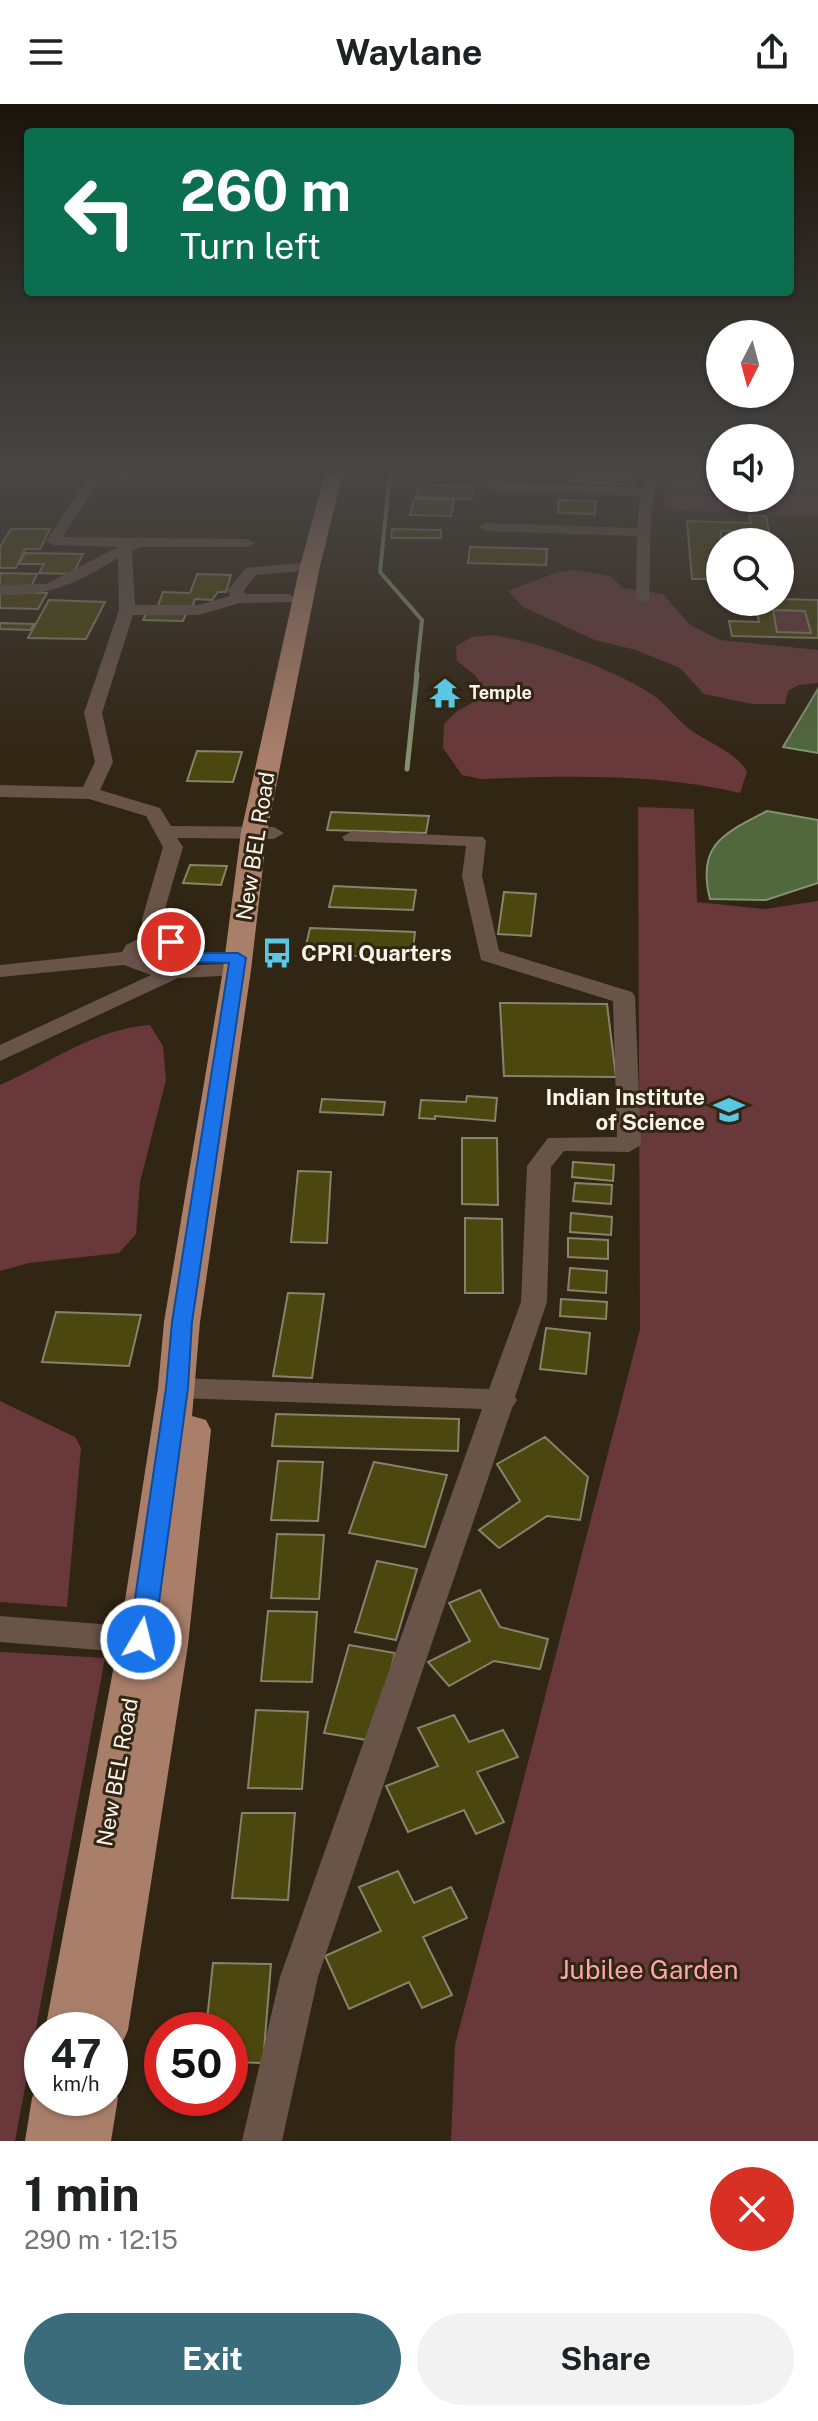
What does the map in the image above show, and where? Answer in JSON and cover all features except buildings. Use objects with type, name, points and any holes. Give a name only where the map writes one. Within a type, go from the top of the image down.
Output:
[{"type":"main road","name":"New BEL Road","points":[[186,1388],[182,1322],[238,964],[319,568]]},
{"type":"main road","name":"New BEL Road","points":[[104,2012],[186,1388],[198,1327],[264,833]]},
{"type":"main road","name":"New BEL Road","points":[[75,2012],[154,1642]]},
{"type":"main road","points":[[52,2141],[56,2116]]},
{"type":"main road","points":[[84,2141],[88,2116]]},
{"type":"street","points":[[0,590],[37,591],[59,585],[86,568]]},
{"type":"street","points":[[90,793],[104,762],[93,713],[127,610],[130,568]]},
{"type":"street","points":[[238,598],[236,590],[251,571],[271,568]]},
{"type":"street","points":[[640,568],[644,599]]},
{"type":"street","points":[[127,610],[211,609],[238,598],[289,599]]},
{"type":"street","points":[[0,791],[90,793],[153,812],[173,847],[152,919],[153,941]]},
{"type":"street","points":[[165,832],[264,833]]},
{"type":"street","points":[[262,2141],[299,1977],[503,1400],[534,1302],[539,1166],[557,1143],[629,1145],[624,997],[489,955],[472,876],[476,841],[352,837]]},
{"type":"street","points":[[153,941],[178,944],[185,953],[172,966],[155,969],[138,966],[130,958],[133,949],[153,941]]},
{"type":"street","points":[[0,971],[130,958]]},
{"type":"street","points":[[183,958],[238,964]]},
{"type":"street","points":[[0,1054],[174,972],[238,964]]},
{"type":"street","points":[[186,1388],[503,1400]]},
{"type":"street","points":[[0,1629],[154,1642]]},
{"type":"green space","points":[[575,570],[610,576],[623,588],[663,594],[690,625],[720,640],[818,650],[818,683],[798,685],[788,691],[785,704],[752,704],[704,694],[680,668],[636,650],[595,640],[523,607],[508,591],[558,572]]},
{"type":"green space","points":[[794,611],[805,611],[811,633],[777,632],[774,616],[794,616]]},
{"type":"green space","points":[[490,635],[576,658],[622,678],[657,698],[688,728],[742,764],[747,772],[740,793],[643,779],[480,779],[462,775],[443,748],[444,724],[456,712],[480,698],[483,688],[475,675],[457,661],[456,646],[472,637]]},
{"type":"green space","name":"Jubilee Garden","points":[[638,807],[694,809],[697,902],[765,909],[818,901],[818,2141],[451,2141],[455,2045],[640,1329]]},
{"type":"green space","points":[[150,1025],[163,1046],[166,1080],[140,1182],[136,1234],[119,1253],[29,1263],[0,1271],[0,1085],[91,1040]]},
{"type":"green space","points":[[0,1401],[75,1437],[81,1448],[67,1607],[0,1602]]},
{"type":"green space","points":[[0,1652],[105,1658],[39,2012],[24,2012],[24,2093],[15,2141],[0,2141]]},
{"type":"shaded area","points":[[818,689],[818,753],[783,747]]},
{"type":"shaded area","points":[[767,811],[818,820],[818,883],[766,900],[710,899],[707,865],[711,853],[727,834]]},
{"type":"waterway","points":[[380,568],[380,572],[422,620],[416,676]]},
{"type":"waterway","points":[[407,769],[417,674]]},
{"type":"place","name":"Temple","points":[[445,693]]},
{"type":"place","name":"CPRI Quarters","points":[[277,953]]},
{"type":"place","name":"Indian Institute of Science","points":[[729,1110]]},
{"type":"route","points":[[141,1639],[177,1388],[182,1322],[238,958],[183,958],[183,948],[171,942]]}]
